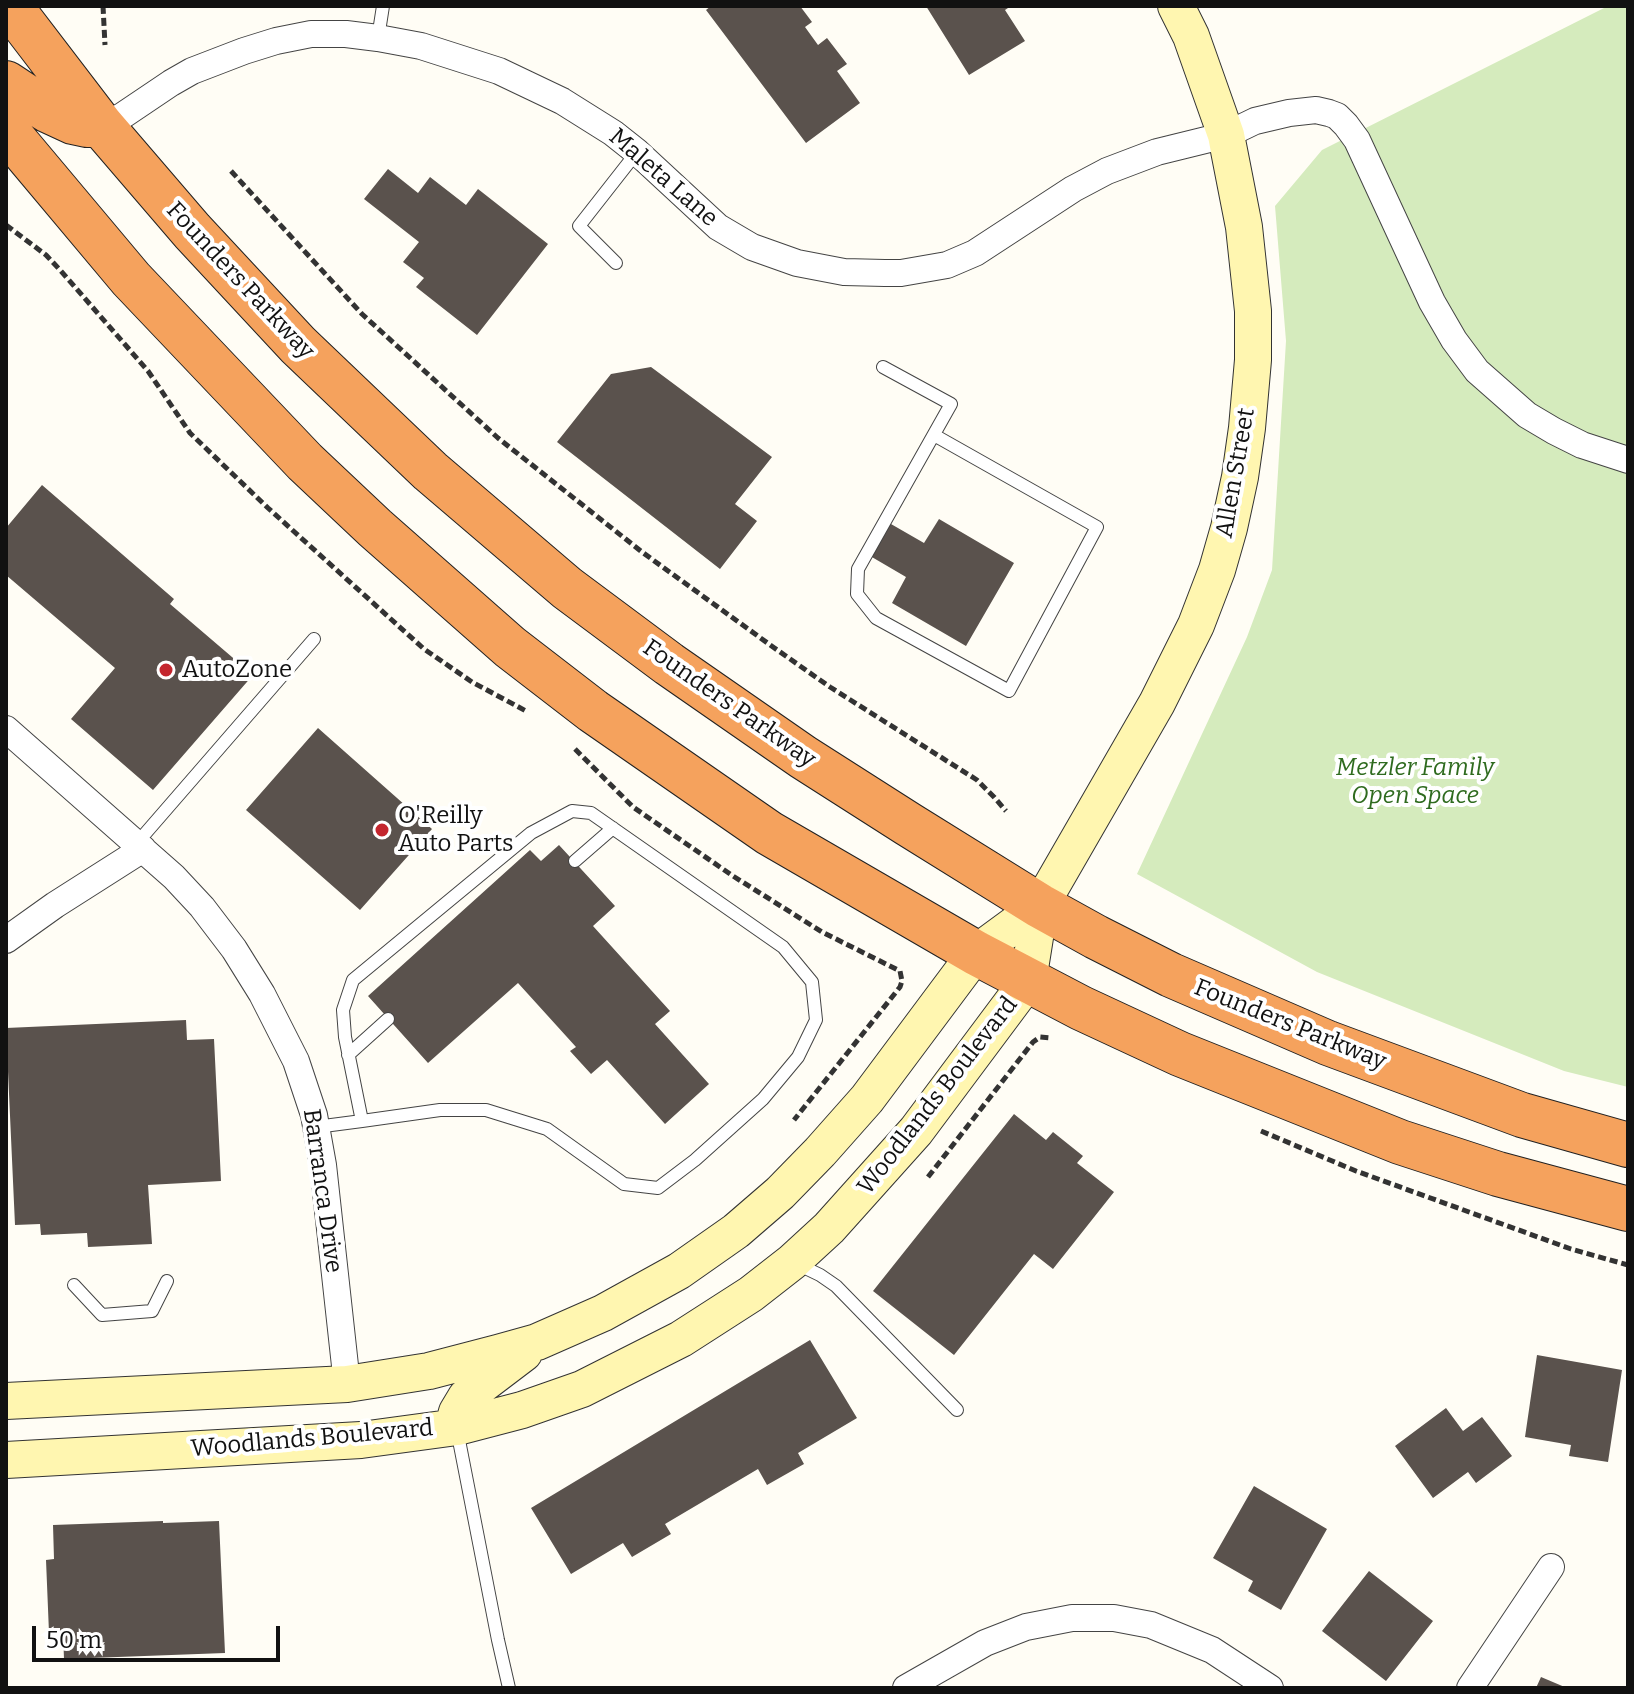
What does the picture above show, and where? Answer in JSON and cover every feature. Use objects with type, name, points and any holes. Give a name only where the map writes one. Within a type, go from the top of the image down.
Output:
[{"type":"highway","name":"Founders Parkway","points":[[10,6],[101,125],[192,231],[298,345],[430,471],[567,588],[669,664],[803,757],[1040,906],[1171,975],[1328,1043],[1522,1115],[1628,1145]]},
{"type":"highway","points":[[6,83],[47,110],[73,122],[101,125]]},
{"type":"highway","points":[[6,130],[131,279],[305,462],[375,528],[510,647],[593,711],[769,833],[1028,981],[1180,1054],[1400,1142],[1498,1174],[1628,1209]]},
{"type":"street","name":"Allen Street","points":[[1040,906],[1157,703],[1196,625],[1217,570],[1240,477],[1253,360],[1253,311],[1244,227],[1226,135],[1191,36],[1176,6]]},
{"type":"street","name":"Maleta Lane","points":[[101,125],[122,116],[192,71],[276,41],[311,34],[346,34],[421,46],[499,71],[575,109],[637,152],[718,227],[752,247],[797,263],[844,272],[885,273],[947,265],[975,253],[1073,189],[1107,171],[1157,152],[1226,135],[1255,121],[1316,110],[1337,116],[1357,140],[1432,302],[1477,371],[1527,415],[1554,431],[1582,445],[1628,460]]},
{"type":"street","name":"Barranca Drive","points":[[6,729],[174,877],[234,949],[262,994],[296,1061],[314,1115],[323,1165],[347,1384]]},
{"type":"street","points":[[6,940],[140,846]]},
{"type":"street","points":[[6,1401],[347,1384],[429,1371],[537,1342],[603,1313],[679,1271],[736,1231],[780,1193],[867,1099],[976,953],[1040,906]]},
{"type":"street","name":"Woodlands Boulevard","points":[[6,1460],[361,1440],[457,1427],[537,1405],[582,1389],[631,1366],[681,1339],[751,1294],[792,1262],[829,1228],[916,1131],[1028,981],[1040,906]]},
{"type":"street","points":[[457,1427],[457,1412],[466,1397],[537,1342]]},
{"type":"street","points":[[1470,1688],[1551,1567]]},
{"type":"street","points":[[906,1688],[985,1643],[1026,1627],[1072,1618],[1114,1618],[1151,1625],[1212,1650],[1270,1688]]},
{"type":"lane","points":[[378,38],[383,6]]},
{"type":"lane","points":[[616,263],[579,226],[637,152]]},
{"type":"lane","points":[[883,367],[951,404],[858,569],[857,594],[876,618],[1009,691],[1097,527],[934,435]]},
{"type":"lane","points":[[140,846],[314,639]]},
{"type":"lane","points":[[316,1127],[362,1121],[440,1110],[486,1110],[547,1129],[624,1184],[658,1188],[695,1160],[763,1099],[798,1057],[816,1020],[812,982],[783,947],[591,813],[572,811],[531,833],[353,980],[343,1010],[348,1055],[362,1121]]},
{"type":"lane","points":[[575,861],[613,828]]},
{"type":"lane","points":[[348,1055],[388,1019]]},
{"type":"lane","points":[[792,1262],[836,1286],[957,1410]]},
{"type":"lane","points":[[74,1285],[102,1315],[152,1311],[167,1281]]},
{"type":"lane","points":[[457,1427],[509,1688]]},
{"type":"path","points":[[103,6],[105,45]]},
{"type":"path","points":[[231,171],[362,314],[498,438],[642,552],[773,647],[977,780],[1006,811]]},
{"type":"path","points":[[928,1177],[1033,1042],[1040,1037],[1054,1039]]},
{"type":"path","points":[[1257,1130],[1356,1171],[1571,1249],[1628,1265]]},
{"type":"green space","name":"Metzler Family Open Space","points":[[1608,6],[1628,6],[1628,1087],[1564,1071],[1317,972],[1137,874],[1247,637],[1272,570],[1286,341],[1275,206],[1322,150]]},
{"type":"building","points":[[711,6],[800,6],[812,22],[805,27],[818,45],[827,38],[847,64],[837,71],[860,103],[806,143],[706,10]]},
{"type":"building","points":[[926,6],[1011,6],[1005,10],[1025,41],[969,75]]},
{"type":"building","points":[[388,169],[418,193],[430,177],[466,205],[478,189],[548,244],[477,335],[416,287],[424,278],[403,262],[419,242],[364,199]]},
{"type":"building","points":[[651,367],[772,457],[735,504],[757,521],[720,569],[557,442],[611,374]]},
{"type":"building","points":[[42,485],[174,599],[170,604],[253,675],[153,790],[71,719],[115,668],[6,575],[6,528]]},
{"type":"building","points":[[939,519],[1014,563],[966,646],[892,603],[906,577],[865,553],[884,520],[924,543]]},
{"type":"building","points":[[318,728],[432,829],[360,910],[246,810]]},
{"type":"building","points":[[559,845],[615,906],[593,926],[670,1011],[655,1024],[709,1084],[665,1124],[607,1060],[591,1074],[570,1051],[576,1047],[518,983],[428,1063],[368,996],[530,850],[541,861]]},
{"type":"building","points":[[186,1020],[187,1040],[214,1039],[221,1181],[148,1185],[152,1244],[88,1247],[87,1233],[41,1235],[40,1224],[15,1225],[6,1028]]},
{"type":"building","points":[[1014,1114],[1046,1140],[1053,1132],[1083,1156],[1077,1163],[1114,1192],[1053,1269],[1034,1254],[954,1355],[873,1291]]},
{"type":"building","points":[[810,1340],[857,1418],[798,1453],[804,1464],[767,1485],[758,1469],[665,1524],[671,1534],[632,1557],[623,1543],[571,1574],[531,1508]]},
{"type":"building","points":[[1537,1355],[1622,1370],[1608,1462],[1569,1456],[1571,1445],[1525,1437]]},
{"type":"building","points":[[1446,1408],[1463,1431],[1482,1417],[1512,1456],[1476,1483],[1468,1472],[1433,1498],[1395,1446]]},
{"type":"building","points":[[1254,1486],[1327,1529],[1281,1610],[1248,1591],[1253,1581],[1213,1558]]},
{"type":"building","points":[[219,1521],[225,1653],[64,1659],[63,1632],[49,1633],[46,1560],[54,1559],[53,1525]]},
{"type":"building","points":[[1369,1571],[1433,1621],[1386,1681],[1322,1631]]},
{"type":"building","points":[[1541,1677],[1567,1688],[1536,1688]]},
{"type":"place","name":"AutoZone","points":[[166,670]]},
{"type":"place","name":"O'Reilly Auto Parts","points":[[382,830]]}]
